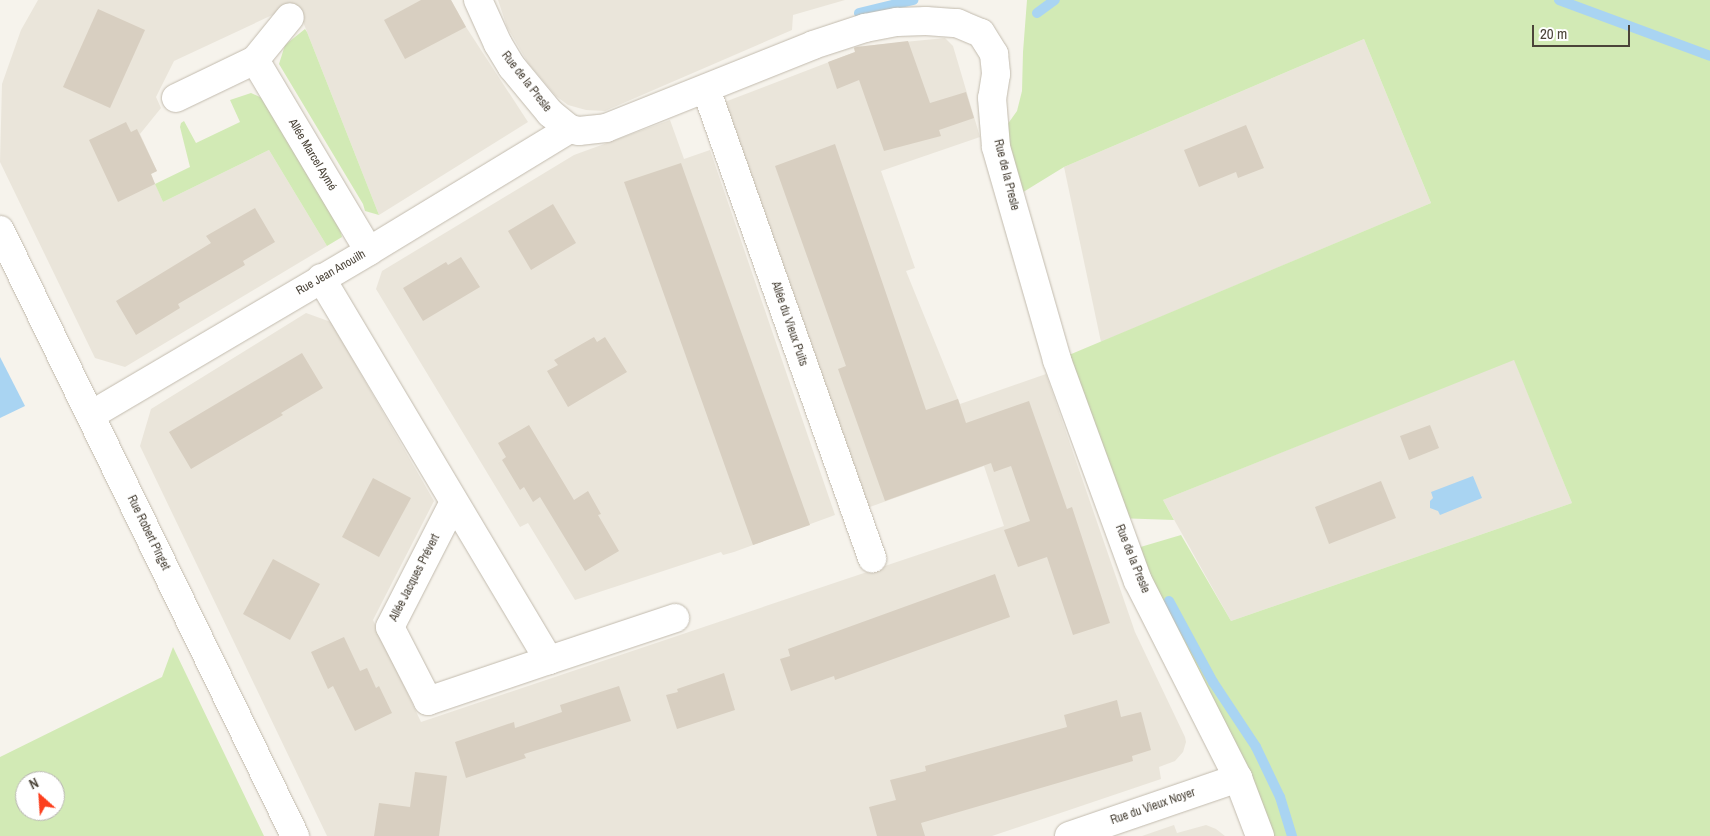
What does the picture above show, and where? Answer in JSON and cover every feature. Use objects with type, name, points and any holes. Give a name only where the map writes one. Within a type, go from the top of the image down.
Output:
[{"type":"street","name":"Rue de la Presle","points":[[478,0],[498,44],[512,67],[550,113],[570,129],[592,131],[606,128],[813,45],[865,28],[897,22],[926,21],[957,23],[981,33],[989,43],[994,54],[996,74],[992,98],[996,146],[1057,360],[1138,581],[1238,778],[1260,836]]},
{"type":"street","points":[[176,98],[255,60],[290,17]]},
{"type":"street","name":"Allée Marcel Aymé","points":[[255,60],[369,251]]},
{"type":"street","name":"Allée du Vieux Puits","points":[[706,89],[872,558]]},
{"type":"street","name":"Rue Jean Anouilh","points":[[91,415],[369,251],[570,129]]},
{"type":"street","name":"Rue Robert Pinget","points":[[0,230],[295,836]]},
{"type":"street","points":[[321,278],[549,660]]},
{"type":"street","name":"Allée Jacques Prévert","points":[[454,502],[390,628],[428,701],[675,618]]},
{"type":"street","name":"Rue du Vieux Noyer","points":[[1069,836],[1238,778]]},
{"type":"shaded area","points":[[38,0],[451,0],[466,27],[528,122],[379,215],[296,4],[174,61],[156,97],[161,108],[140,134],[157,171],[151,174],[163,202],[269,150],[327,246],[125,367],[95,358],[0,162],[2,84],[21,30]]},
{"type":"shaded area","points":[[498,0],[845,0],[793,15],[792,30],[605,111],[586,110],[568,105],[556,96],[528,63],[507,27]]},
{"type":"shaded area","points":[[945,38],[953,46],[980,137],[881,171],[915,268],[906,271],[960,404],[1046,374],[1135,632],[1185,737],[1186,742],[1183,752],[1175,761],[1159,767],[1161,779],[992,836],[327,836],[140,446],[151,409],[306,313],[331,322],[434,501],[373,620],[421,722],[1004,526],[984,466],[867,508],[722,103],[855,52],[854,47]]},
{"type":"shaded area","points":[[1364,39],[1431,203],[1101,342],[1064,167]]},
{"type":"shaded area","points":[[670,120],[684,159],[710,150],[835,515],[734,552],[723,555],[721,552],[575,600],[528,523],[520,527],[376,289],[382,271],[574,155]]},
{"type":"shaded area","points":[[1514,359],[1572,503],[1231,621],[1163,500]]},
{"type":"shaded area","points":[[1174,825],[1177,833],[1206,825],[1216,829],[1225,836],[1142,836]]},
{"type":"green space","points":[[1027,0],[1710,0],[1710,836],[1260,836],[1127,551],[1181,535],[1231,621],[1572,503],[1514,360],[1163,500],[1174,520],[1116,518],[1057,360],[1431,203],[1364,39],[1064,167],[1012,199],[1002,132],[1017,111],[1022,91]]},
{"type":"green space","points":[[305,29],[379,215],[365,211],[363,204],[279,64],[285,45]]},
{"type":"green space","points":[[251,93],[262,98],[340,229],[342,237],[327,246],[269,150],[163,202],[155,184],[190,167],[180,127],[181,123],[184,121],[196,143],[240,122],[230,100]]},
{"type":"green space","points":[[173,647],[264,836],[0,836],[0,757],[162,677]]},
{"type":"water","points":[[0,357],[25,406],[0,418]]},
{"type":"water","points":[[1473,476],[1482,498],[1440,515],[1438,511],[1430,508],[1430,501],[1433,498],[1431,492]]},
{"type":"building","points":[[421,0],[451,0],[466,27],[405,59],[384,20]]},
{"type":"building","points":[[98,9],[145,30],[110,108],[63,87]]},
{"type":"building","points":[[908,41],[930,103],[966,92],[974,118],[939,130],[941,136],[884,151],[859,80],[837,89],[828,62],[855,52],[854,48],[857,47]]},
{"type":"building","points":[[126,122],[131,132],[137,129],[157,171],[151,174],[155,184],[118,202],[89,140]]},
{"type":"building","points":[[1246,125],[1264,168],[1238,178],[1236,172],[1199,187],[1184,150]]},
{"type":"building","points":[[835,144],[926,410],[958,399],[966,423],[1029,401],[1067,509],[1072,507],[1110,623],[1073,635],[1047,557],[1018,567],[1004,530],[1030,521],[1011,466],[994,472],[991,463],[885,501],[838,369],[846,366],[775,166]]},
{"type":"building","points":[[681,163],[810,525],[753,545],[624,182]]},
{"type":"building","points":[[553,204],[576,243],[531,270],[508,231]]},
{"type":"building","points":[[255,208],[275,242],[243,261],[245,265],[178,304],[180,308],[136,335],[116,301],[211,243],[206,236]]},
{"type":"building","points":[[461,257],[480,287],[423,321],[403,288],[446,262],[448,265]]},
{"type":"building","points":[[594,337],[597,342],[605,337],[627,372],[568,407],[547,371],[558,365],[554,360]]},
{"type":"building","points":[[302,353],[323,388],[281,413],[283,415],[191,469],[169,432]]},
{"type":"building","points":[[529,425],[574,500],[588,491],[601,514],[598,515],[619,551],[585,571],[540,497],[533,502],[524,487],[520,490],[502,460],[506,457],[498,443]]},
{"type":"building","points":[[1430,425],[1439,448],[1409,460],[1400,436]]},
{"type":"building","points":[[373,478],[411,498],[379,557],[342,537]]},
{"type":"building","points":[[1381,481],[1396,518],[1329,544],[1315,507]]},
{"type":"building","points":[[273,559],[320,584],[290,640],[243,614]]},
{"type":"building","points":[[995,574],[1010,617],[835,680],[834,676],[791,691],[780,659],[790,656],[788,649]]},
{"type":"building","points":[[344,637],[360,671],[367,668],[376,688],[379,686],[392,713],[355,731],[333,686],[328,689],[311,652]]},
{"type":"building","points":[[724,673],[735,710],[677,729],[666,695],[678,692],[677,689]]},
{"type":"building","points":[[619,686],[631,721],[524,754],[526,758],[466,778],[455,742],[514,722],[515,728],[562,712],[560,705]]},
{"type":"building","points":[[1117,700],[1121,717],[1141,712],[1151,750],[1132,756],[1133,761],[921,823],[925,836],[877,836],[869,807],[896,800],[890,780],[926,771],[925,766],[1067,727],[1064,715]]},
{"type":"building","points":[[415,772],[447,776],[439,836],[374,836],[379,803],[410,807]]},
{"type":"waterway","points":[[859,13],[913,0]]},
{"type":"waterway","points":[[1037,13],[1055,0]]},
{"type":"waterway","points":[[1559,0],[1710,56]]},
{"type":"waterway","points":[[1169,601],[1213,682],[1256,747],[1280,797],[1292,836]]}]
